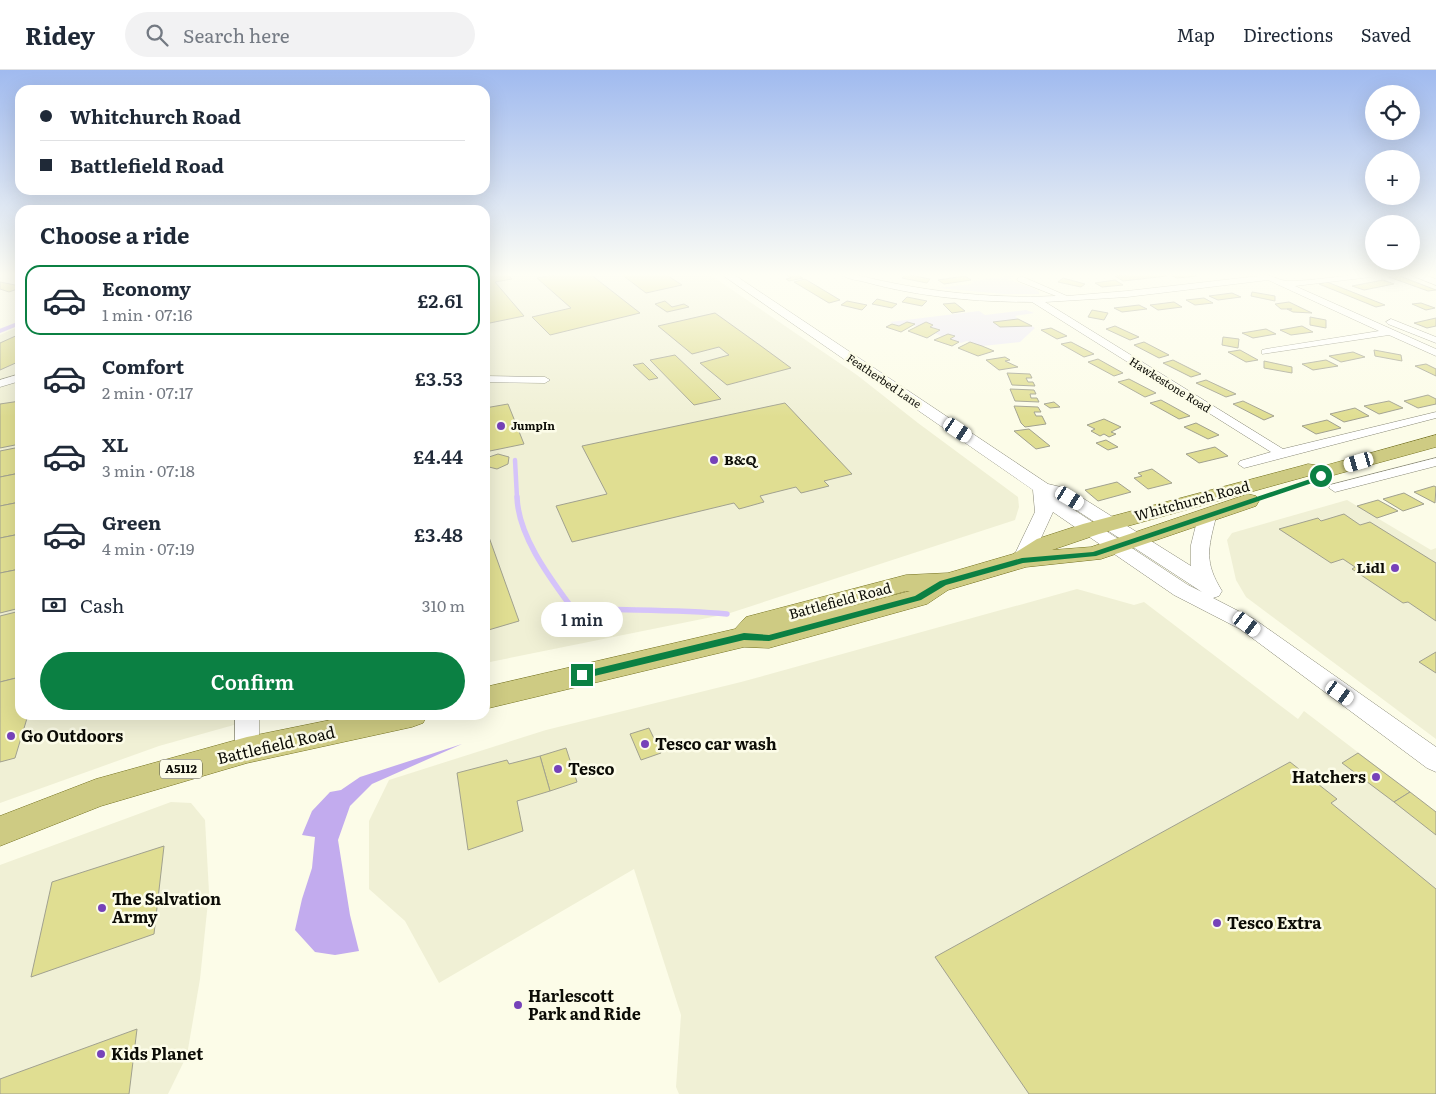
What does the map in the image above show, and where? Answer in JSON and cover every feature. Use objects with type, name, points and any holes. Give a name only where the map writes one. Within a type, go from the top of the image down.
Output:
[{"type":"main road","name":"Whitchurch Road","points":[[1022,560],[1094,554],[1318,479],[1329,480],[1373,458],[1436,441]]},
{"type":"main road","name":"Whitchurch Road","points":[[1101,526],[1308,470],[1329,480]]},
{"type":"main road","name":"Battlefield Road","points":[[490,697],[744,636],[769,638],[918,598],[943,583],[1022,560],[1045,544],[1101,526]]},
{"type":"main road","name":"Battlefield Road","points":[[0,831],[96,793],[247,750],[388,720]]},
{"type":"street","name":"Featherbed Lane","points":[[795,322],[1043,492],[1101,526],[1127,544]]},
{"type":"street","name":"Hawkestone Road","points":[[1074,322],[1281,453]]},
{"type":"street","points":[[1368,322],[1436,353]]},
{"type":"street","points":[[1392,322],[1436,340]]},
{"type":"street","points":[[1266,352],[1390,332]]},
{"type":"street","points":[[0,384],[15,379]]},
{"type":"street","points":[[490,379],[545,380]]},
{"type":"street","name":"Whitchurch Road","points":[[1244,464],[1281,453],[1436,415]]},
{"type":"street","points":[[1373,458],[1400,473]]},
{"type":"street","name":"Whitchurch Road","points":[[1329,480],[1400,473],[1436,462]]},
{"type":"street","points":[[1022,560],[1042,518],[1045,507],[1043,492]]},
{"type":"street","points":[[1208,516],[1200,546],[1200,562],[1209,588]]},
{"type":"street","points":[[1127,544],[1209,588],[1247,624],[1436,761]]},
{"type":"street","points":[[1127,544],[1181,590],[1247,624]]},
{"type":"street","points":[[247,720],[247,750]]},
{"type":"shaded area","points":[[490,322],[779,322],[857,375],[1018,497],[1019,507],[1015,520],[727,614],[490,662]]},
{"type":"shaded area","points":[[890,322],[1001,322],[994,323],[1000,327],[1032,326],[1035,328],[1020,342],[982,346],[967,341],[961,343],[950,339],[955,336],[948,334],[943,337],[935,333],[940,330],[930,327],[933,325],[926,322],[917,327],[907,322],[899,326]]},
{"type":"shaded area","points":[[15,328],[15,720],[251,720],[159,746],[0,803],[0,335]]},
{"type":"shaded area","points":[[1347,500],[1431,550],[1436,548],[1436,739],[1246,597],[1236,580],[1227,540],[1232,533]]},
{"type":"shaded area","points":[[1077,589],[1134,605],[1144,602],[1298,719],[1304,711],[1436,812],[1436,1094],[679,1094],[676,1087],[681,1015],[634,869],[439,983],[405,921],[369,889],[369,821],[389,780],[546,730],[741,682]]},
{"type":"shaded area","points":[[462,744],[372,784],[350,806],[338,840],[350,915],[359,951],[335,955],[315,952],[295,930],[312,868],[315,837],[302,835],[312,811],[330,792],[341,790],[360,777]]},
{"type":"shaded area","points":[[171,802],[191,803],[205,820],[209,892],[200,979],[187,1055],[168,1094],[0,1094],[0,865]]},
{"type":"building","points":[[537,322],[604,322],[550,335]]},
{"type":"building","points":[[676,322],[727,322],[791,368],[727,385],[700,363],[729,355],[719,347],[692,354],[658,326]]},
{"type":"building","points":[[907,322],[915,324],[901,332],[886,327],[892,324],[899,326]]},
{"type":"building","points":[[926,322],[933,325],[930,327],[940,330],[927,338],[908,331]]},
{"type":"building","points":[[993,322],[1024,322],[1032,326],[1000,327]]},
{"type":"building","points":[[1310,322],[1326,322],[1326,328],[1310,325]]},
{"type":"building","points":[[1436,322],[1436,326],[1427,328],[1414,323]]},
{"type":"building","points":[[1115,326],[1139,337],[1130,340],[1106,329]]},
{"type":"building","points":[[1302,326],[1313,332],[1291,335],[1280,330]]},
{"type":"building","points":[[1051,328],[1067,336],[1057,339],[1041,330]]},
{"type":"building","points":[[1266,329],[1276,334],[1253,338],[1242,333]]},
{"type":"building","points":[[948,334],[955,336],[950,339],[959,342],[952,346],[934,340]]},
{"type":"building","points":[[15,336],[15,363],[0,370],[0,343]]},
{"type":"building","points":[[1223,337],[1239,339],[1238,348],[1222,345]]},
{"type":"building","points":[[970,342],[994,351],[978,356],[958,348]]},
{"type":"building","points":[[1071,342],[1094,354],[1084,357],[1061,344]]},
{"type":"building","points":[[1144,342],[1169,355],[1159,358],[1134,345]]},
{"type":"building","points":[[1240,350],[1258,360],[1246,362],[1228,352]]},
{"type":"building","points":[[1374,350],[1401,355],[1402,361],[1375,356]]},
{"type":"building","points":[[1353,352],[1365,357],[1341,362],[1329,356]]},
{"type":"building","points":[[675,355],[721,399],[694,405],[650,360]]},
{"type":"building","points":[[1005,357],[1010,360],[1005,361],[1018,367],[999,370],[986,360]]},
{"type":"building","points":[[1098,359],[1123,373],[1114,376],[1088,362]]},
{"type":"building","points":[[1173,360],[1201,374],[1191,377],[1163,363]]},
{"type":"building","points":[[1326,360],[1338,366],[1313,370],[1302,364]]},
{"type":"building","points":[[1264,361],[1292,367],[1292,373],[1264,368]]},
{"type":"building","points":[[643,363],[658,378],[649,380],[633,365]]},
{"type":"building","points":[[1426,364],[1436,369],[1436,376],[1415,366]]},
{"type":"building","points":[[1007,373],[1030,374],[1032,378],[1026,378],[1028,382],[1033,382],[1035,386],[1012,385]]},
{"type":"building","points":[[1129,379],[1156,393],[1145,397],[1118,382]]},
{"type":"building","points":[[1206,380],[1236,394],[1226,397],[1196,383]]},
{"type":"building","points":[[1010,389],[1034,390],[1036,394],[1030,394],[1031,398],[1037,398],[1039,402],[1015,401]]},
{"type":"building","points":[[1428,395],[1436,399],[1436,404],[1418,408],[1404,401]]},
{"type":"building","points":[[1161,400],[1190,416],[1179,419],[1150,403]]},
{"type":"building","points":[[1243,401],[1274,416],[1264,420],[1233,404]]},
{"type":"building","points":[[1389,401],[1403,408],[1379,414],[1364,406]]},
{"type":"building","points":[[15,402],[15,445],[0,448],[0,404]]},
{"type":"building","points":[[1054,402],[1060,407],[1050,408],[1044,404]]},
{"type":"building","name":"B&Q","points":[[785,403],[852,474],[824,481],[829,486],[801,493],[796,487],[760,496],[764,502],[739,509],[734,503],[572,542],[556,506],[607,494],[582,446]]},
{"type":"building","name":"JumpIn","points":[[508,404],[524,444],[490,451],[490,407]]},
{"type":"building","points":[[1014,406],[1038,407],[1041,412],[1034,412],[1036,416],[1042,416],[1046,424],[1025,427],[1021,423]]},
{"type":"building","points":[[1355,408],[1369,416],[1344,422],[1330,414]]},
{"type":"building","points":[[1104,419],[1121,427],[1111,432],[1116,434],[1109,437],[1104,434],[1100,436],[1091,431],[1095,429],[1087,425]]},
{"type":"building","points":[[1327,420],[1341,428],[1316,434],[1302,426]]},
{"type":"building","points":[[1196,423],[1219,435],[1208,439],[1184,427]]},
{"type":"building","points":[[1029,429],[1050,446],[1036,449],[1014,431]]},
{"type":"building","points":[[1106,440],[1118,447],[1108,450],[1096,443]]},
{"type":"building","points":[[1215,447],[1228,456],[1199,463],[1186,454]]},
{"type":"building","points":[[15,448],[15,474],[0,477],[0,451]]},
{"type":"building","points":[[498,454],[509,457],[508,464],[497,469],[490,467],[490,457]]},
{"type":"building","points":[[1152,469],[1172,483],[1148,489],[1134,478],[1142,476],[1138,473]]},
{"type":"building","points":[[15,474],[15,503],[0,506],[0,477]]},
{"type":"building","points":[[1117,482],[1131,492],[1098,501],[1085,490]]},
{"type":"building","points":[[1436,487],[1435,503],[1414,492]]},
{"type":"building","points":[[1404,493],[1424,504],[1403,511],[1383,499]]},
{"type":"building","points":[[1378,500],[1398,511],[1377,518],[1357,506]]},
{"type":"building","points":[[15,503],[15,535],[0,538],[0,506]]},
{"type":"building","name":"Lidl","points":[[1344,514],[1360,525],[1370,522],[1436,563],[1436,621],[1408,602],[1403,603],[1352,569],[1355,567],[1343,559],[1331,563],[1279,529],[1318,518],[1321,521]]},
{"type":"building","points":[[15,535],[15,570],[0,573],[0,538]]},
{"type":"building","points":[[490,540],[519,621],[490,630]]},
{"type":"building","points":[[15,570],[15,609],[0,613],[0,573]]},
{"type":"building","points":[[15,612],[15,678],[0,682],[0,616]]},
{"type":"building","points":[[1436,652],[1436,673],[1419,662]]},
{"type":"building","name":"Go Outdoors","points":[[15,678],[15,720],[26,720],[15,758],[0,762],[0,682]]},
{"type":"building","name":"Tesco car wash","points":[[649,728],[661,753],[641,760],[630,734]]},
{"type":"building","name":"Tesco","points":[[566,748],[577,782],[550,791],[540,756]]},
{"type":"building","name":"Hatchers","points":[[1358,753],[1410,792],[1394,802],[1342,763]]},
{"type":"building","name":"Tesco","points":[[540,756],[550,791],[517,801],[523,831],[468,850],[457,773],[507,760],[509,764]]},
{"type":"building","name":"Tesco Extra","points":[[1290,762],[1337,799],[1331,803],[1436,889],[1436,1094],[1029,1094],[935,957]]},
{"type":"building","points":[[1410,792],[1436,812],[1436,835],[1394,802]]},
{"type":"building","name":"The Salvation Army","points":[[164,846],[154,934],[31,977],[52,882]]},
{"type":"building","name":"Kids Planet","points":[[137,1029],[129,1094],[0,1094],[0,1079]]},
{"type":"waterway","points":[[0,331],[15,325]]},
{"type":"waterway","points":[[515,460],[517,498]]},
{"type":"waterway","points":[[517,497],[523,527],[529,541],[545,570],[572,608],[727,614]]},
{"type":"place","name":"JumpIn","points":[[501,426]]},
{"type":"place","name":"B&Q","points":[[714,460]]},
{"type":"place","name":"Lidl","points":[[1395,568]]},
{"type":"place","name":"Go Outdoors","points":[[11,736]]},
{"type":"place","name":"Tesco car wash","points":[[645,744]]},
{"type":"place","name":"Tesco","points":[[558,769]]},
{"type":"place","name":"Hatchers","points":[[1376,777]]},
{"type":"place","name":"The Salvation Army","points":[[102,908]]},
{"type":"place","name":"Tesco Extra","points":[[1217,923]]},
{"type":"place","name":"Harlescott Park and Ride","points":[[518,1005]]},
{"type":"place","name":"Kids Planet","points":[[101,1054]]},
{"type":"route","points":[[582,675],[735,640],[744,636],[769,638],[918,598],[943,583],[1022,560],[1094,554],[1318,479],[1321,476]]}]
